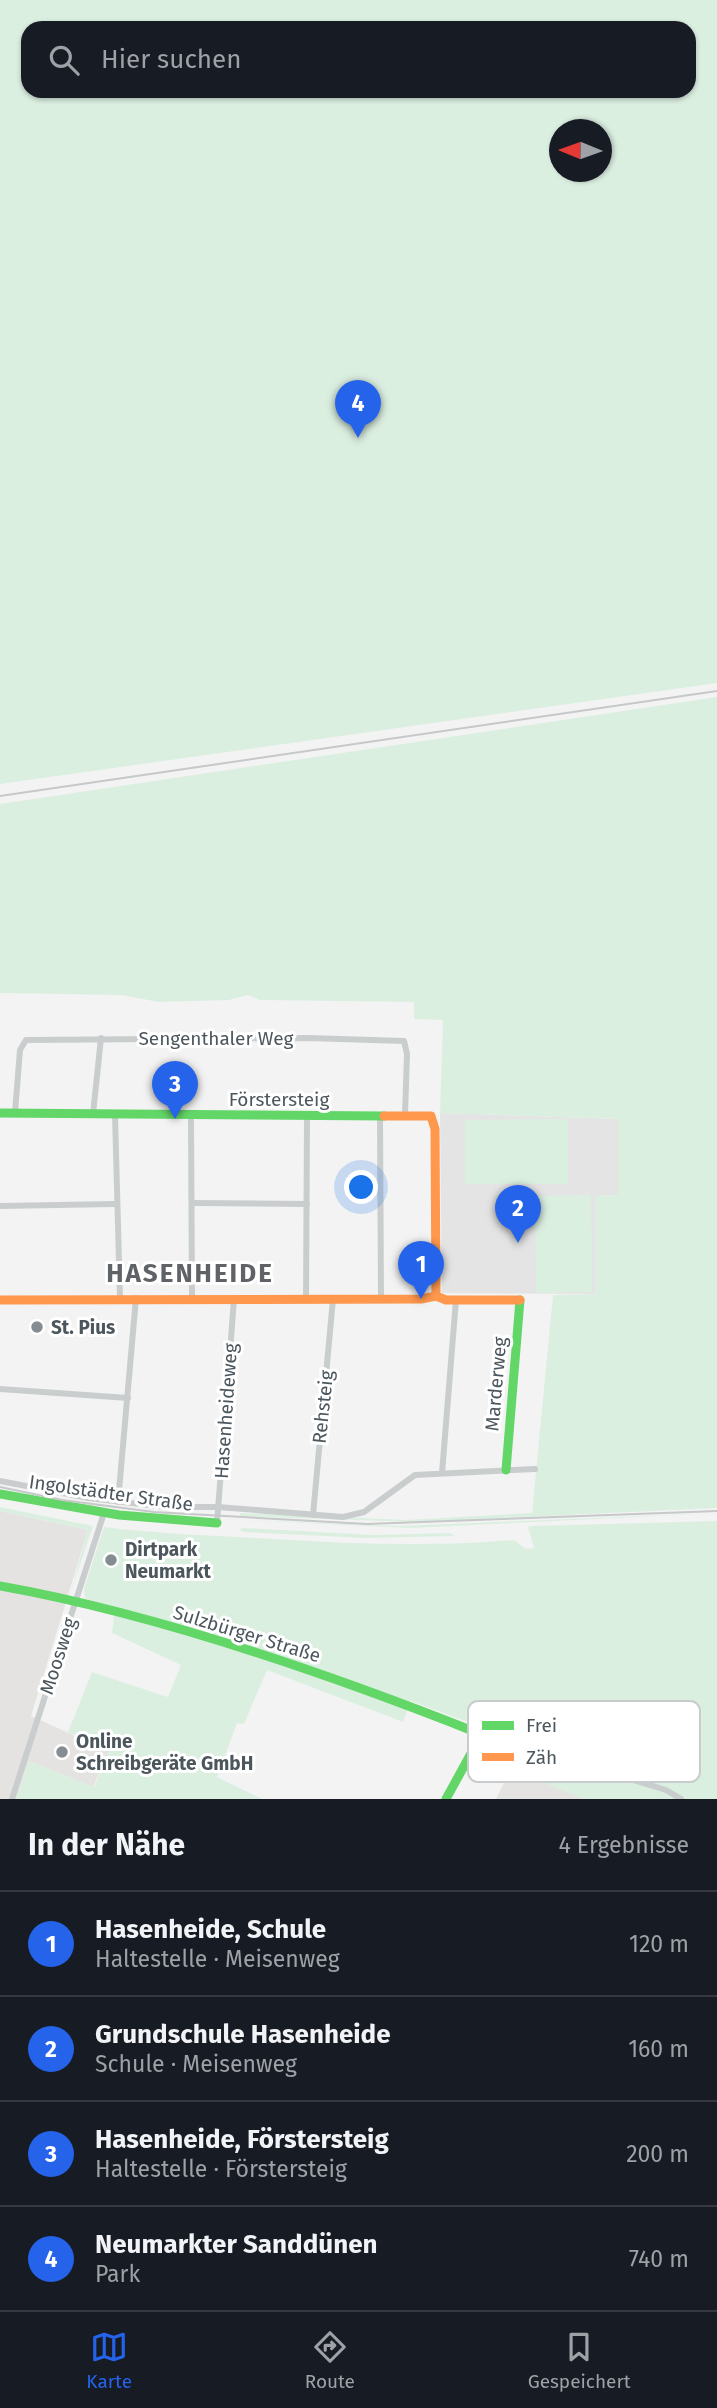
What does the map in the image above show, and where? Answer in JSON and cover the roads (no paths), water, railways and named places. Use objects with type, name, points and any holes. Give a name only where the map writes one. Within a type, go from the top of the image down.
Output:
[{"type":"street","points":[[93,1114],[101,1038]]},
{"type":"street","name":"Sengenthaler Weg","points":[[15,1112],[20,1050],[26,1040],[347,1039],[398,1040],[405,1043],[405,1115]]},
{"type":"street","name":"Förstersteig","points":[[0,1113],[432,1117],[435,1142],[436,1296]]},
{"type":"street","points":[[115,1115],[115,1204],[120,1298]]},
{"type":"street","points":[[191,1116],[192,1298]]},
{"type":"street","points":[[306,1298],[307,1116]]},
{"type":"street","points":[[380,1116],[381,1299]]},
{"type":"street","points":[[192,1203],[307,1204]]},
{"type":"street","points":[[0,1206],[115,1204]]},
{"type":"street","points":[[0,1300],[381,1299],[436,1296],[456,1300],[442,1473]]},
{"type":"street","points":[[118,1502],[136,1298]]},
{"type":"street","name":"Hasenheideweg","points":[[217,1523],[234,1299]]},
{"type":"street","name":"Rehsteig","points":[[313,1516],[332,1299]]},
{"type":"street","name":"Marderweg","points":[[456,1300],[521,1300],[506,1470]]},
{"type":"street","points":[[0,1389],[128,1398]]},
{"type":"street","points":[[0,1481],[118,1502],[174,1508],[218,1507],[313,1516],[360,1514],[411,1476],[535,1469]]},
{"type":"street","name":"Ingolstädter Straße","points":[[0,1494],[104,1513],[217,1523]]},
{"type":"street","name":"Moosweg","points":[[12,1799],[104,1513]]},
{"type":"street","name":"Sulzbürger Straße","points":[[0,1586],[75,1601],[360,1688],[468,1729]]},
{"type":"street","points":[[446,1799],[468,1759]]},
{"type":"street","name":"Sulzbürger Straße","points":[[640,1782],[666,1790],[681,1799]]},
{"type":"railway","points":[[0,796],[717,691]]},
{"type":"railway","points":[[0,1487],[62,1500],[154,1512],[367,1524],[717,1511]]},
{"type":"place","name":"Neumarkter Sanddünen","points":[[358,438]]},
{"type":"place","name":"Hasenheide, Förstersteig","points":[[175,1119]]},
{"type":"place","name":"Grundschule Hasenheide","points":[[518,1243]]},
{"type":"place","name":"Hasenheide, Schule","points":[[421,1299]]},
{"type":"place","name":"St. Pius","points":[[37,1327]]},
{"type":"place","name":"Dirtpark Neumarkt","points":[[111,1560]]},
{"type":"place","name":"Online Schreibgeräte GmbH","points":[[62,1752]]},
{"type":"district","name":"HASENHEIDE","points":[[190,1273]]}]
